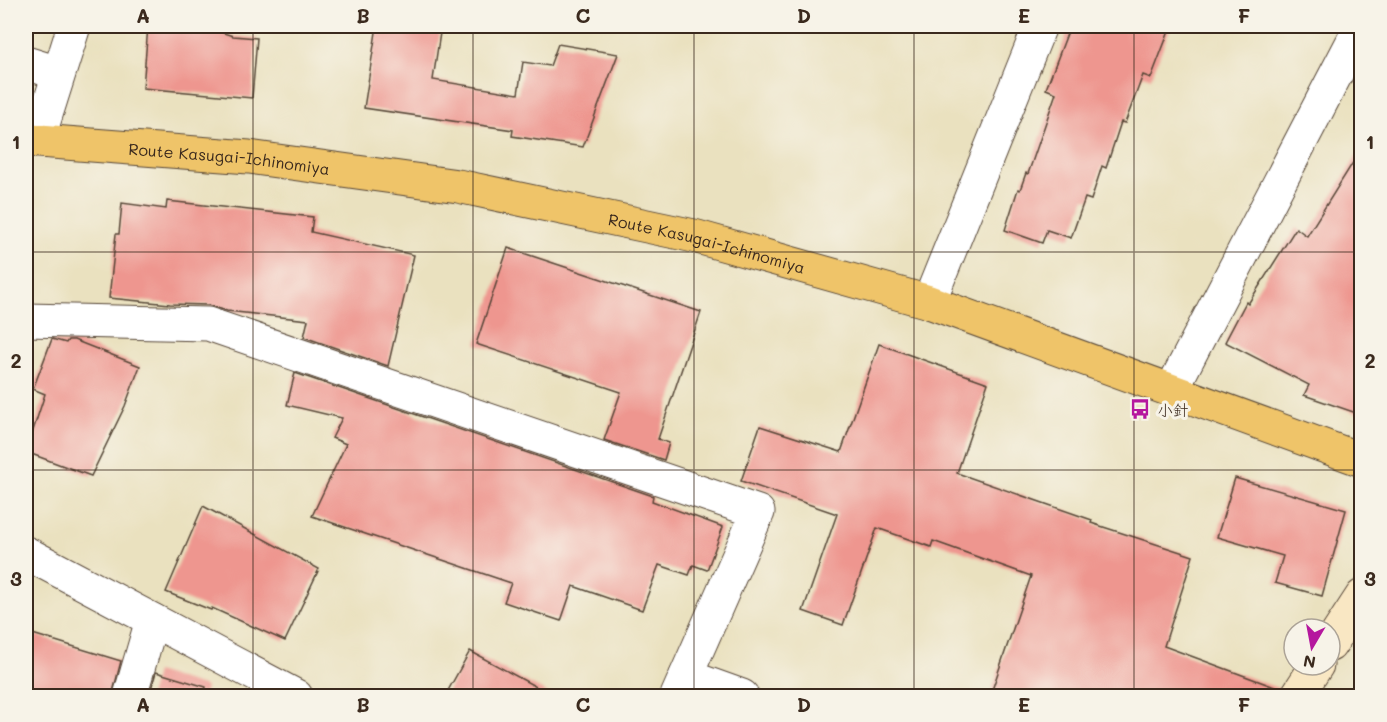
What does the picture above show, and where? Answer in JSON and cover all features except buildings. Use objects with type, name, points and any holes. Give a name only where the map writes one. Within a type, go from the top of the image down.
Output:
[{"type":"main road","name":"Route Kasugai-Ichinomiya","points":[[32,140],[249,157],[458,186],[694,236],[929,302],[1362,460]]},
{"type":"street","points":[[32,140],[74,26]]},
{"type":"street","points":[[929,302],[1040,26]]},
{"type":"street","points":[[1171,391],[1361,26]]},
{"type":"street","points":[[26,63],[58,73]]},
{"type":"street","points":[[26,320],[208,324],[758,512],[681,686],[742,696]]},
{"type":"street","points":[[26,553],[296,696]]},
{"type":"street","points":[[1342,627],[1362,596]]},
{"type":"street","points":[[130,696],[152,620]]},
{"type":"street","points":[[1297,696],[1309,677]]},
{"type":"place","name":"小針","points":[[1140,409]]}]
